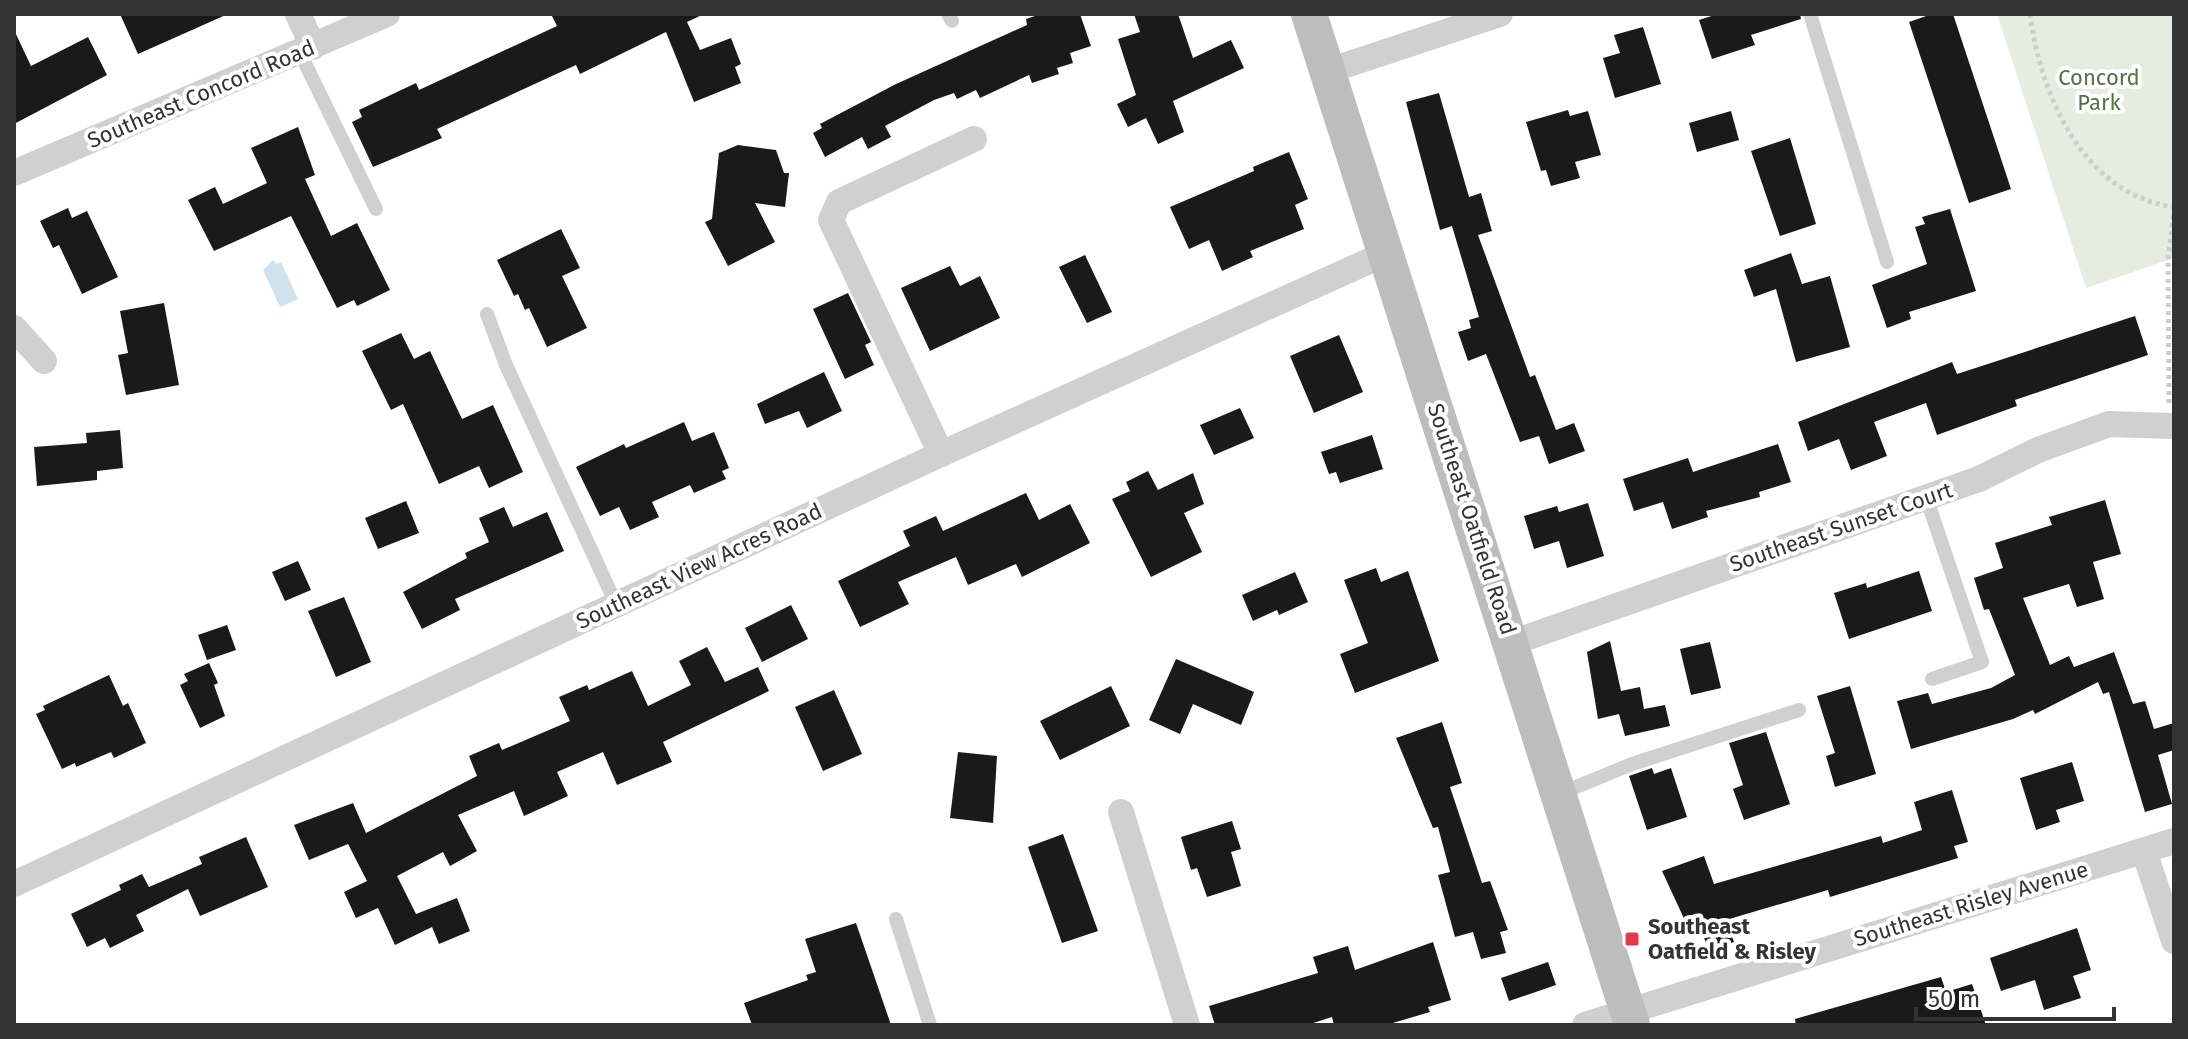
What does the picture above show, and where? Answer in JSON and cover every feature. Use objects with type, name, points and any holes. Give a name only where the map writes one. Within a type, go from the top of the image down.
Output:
[{"type":"main road","name":"Southeast Oatfield Road","points":[[1309,14],[1630,1018]]},
{"type":"street","points":[[298,14],[306,50]]},
{"type":"street","name":"Southeast Concord Road","points":[[14,173],[387,14]]},
{"type":"street","points":[[1328,71],[1500,14]]},
{"type":"street","points":[[941,454],[831,220],[839,202],[974,139]]},
{"type":"street","name":"Southeast View Acres Road","points":[[14,884],[941,454],[1387,253]]},
{"type":"street","points":[[14,328],[44,361]]},
{"type":"street","name":"Southeast Sunset Court","points":[[1511,643],[1979,479],[2038,450],[2109,424],[2172,426]]},
{"type":"street","points":[[1121,812],[1187,1025]]},
{"type":"street","name":"Southeast Risley Avenue","points":[[1585,1025],[1630,1018],[2174,841]]},
{"type":"street","points":[[2144,851],[2174,941]]},
{"type":"lane","points":[[1810,14],[1887,262]]},
{"type":"lane","points":[[306,50],[376,209]]},
{"type":"lane","points":[[487,314],[506,365],[616,604]]},
{"type":"lane","points":[[1926,497],[1982,662],[1932,679]]},
{"type":"lane","points":[[1559,794],[1632,764],[1799,710]]},
{"type":"lane","points":[[896,919],[930,1025]]},
{"type":"path","points":[[2030,14],[2050,91],[2061,118],[2087,158],[2128,191],[2174,210],[2168,260],[2166,377],[2172,426]]},
{"type":"green space","name":"Concord Park","points":[[1997,14],[2174,14],[2174,258],[2086,288]]},
{"type":"water","points":[[273,260],[276,264],[281,262],[298,299],[280,307],[263,270]]},
{"type":"building","points":[[120,14],[228,14],[138,54]]},
{"type":"building","points":[[551,14],[704,14],[687,22],[700,50],[731,38],[741,64],[735,67],[741,83],[694,102],[666,32],[580,74],[576,65],[437,129],[442,138],[373,167],[352,122],[362,117],[359,110],[416,83],[419,90],[557,26]]},
{"type":"building","points":[[1041,14],[1080,14],[1091,46],[1070,53],[1073,63],[1057,68],[1059,74],[1032,83],[1029,75],[980,98],[976,90],[957,99],[954,93],[934,100],[885,126],[891,137],[868,149],[862,137],[825,157],[813,133],[822,128],[820,124],[896,84],[1027,25],[1026,19]]},
{"type":"building","points":[[1134,14],[1178,14],[1193,58],[1231,40],[1244,68],[1173,101],[1184,132],[1158,144],[1146,118],[1128,127],[1117,104],[1136,95],[1118,39],[1140,32]]},
{"type":"building","points":[[1718,14],[1800,14],[1801,19],[1751,35],[1755,45],[1712,59],[1699,20]]},
{"type":"building","points":[[1932,14],[1953,14],[2011,189],[1969,203],[1909,22]]},
{"type":"building","points":[[1643,27],[1661,84],[1615,98],[1603,58],[1620,53],[1614,35]]},
{"type":"building","points":[[14,30],[31,66],[88,37],[107,75],[14,124]]},
{"type":"building","points":[[1439,93],[1469,197],[1481,193],[1492,231],[1478,235],[1530,377],[1535,375],[1556,430],[1574,423],[1585,451],[1549,464],[1539,436],[1520,442],[1486,354],[1468,361],[1458,332],[1471,328],[1469,320],[1479,317],[1452,226],[1440,230],[1406,102]]},
{"type":"building","points":[[1568,110],[1570,116],[1588,111],[1601,155],[1575,162],[1580,178],[1551,186],[1546,170],[1541,171],[1526,122]]},
{"type":"building","points":[[1731,111],[1739,140],[1697,152],[1689,123]]},
{"type":"building","points":[[298,127],[315,175],[305,179],[331,236],[357,223],[390,290],[357,306],[354,300],[337,308],[291,216],[214,251],[188,200],[215,187],[223,204],[267,183],[251,148]]},
{"type":"building","points":[[1790,138],[1816,224],[1780,236],[1751,151]]},
{"type":"building","points":[[738,145],[776,150],[784,173],[789,173],[785,207],[755,203],[775,242],[728,266],[705,222],[712,219],[719,153]]},
{"type":"building","points":[[1289,152],[1308,199],[1295,205],[1304,229],[1250,251],[1253,257],[1222,271],[1209,240],[1189,249],[1170,207],[1254,171],[1253,167]]},
{"type":"building","points":[[68,208],[72,218],[87,211],[118,277],[82,294],[59,245],[53,248],[40,221]]},
{"type":"building","points":[[1950,209],[1976,291],[1909,312],[1911,319],[1887,328],[1872,285],[1927,264],[1915,227],[1925,224],[1922,217]]},
{"type":"building","points":[[561,229],[580,268],[562,276],[587,328],[547,347],[529,308],[525,310],[518,294],[514,296],[497,260]]},
{"type":"building","points":[[1791,253],[1802,284],[1830,276],[1850,347],[1796,362],[1776,289],[1754,297],[1744,270]]},
{"type":"building","points":[[1085,255],[1112,312],[1087,323],[1059,267]]},
{"type":"building","points":[[950,266],[960,286],[980,276],[1000,318],[930,351],[901,288]]},
{"type":"building","points":[[848,293],[871,342],[865,345],[874,365],[845,379],[813,309]]},
{"type":"building","points":[[164,303],[179,385],[126,395],[118,355],[128,353],[120,311]]},
{"type":"building","points":[[2135,316],[2148,355],[2015,400],[2017,406],[1937,435],[1926,403],[1874,422],[1887,456],[1851,470],[1839,439],[1808,451],[1798,422],[1952,362],[1957,374]]},
{"type":"building","points":[[401,333],[414,359],[430,351],[462,419],[493,405],[523,472],[489,488],[479,466],[439,484],[403,404],[391,410],[362,351]]},
{"type":"building","points":[[1339,335],[1363,392],[1314,413],[1290,356]]},
{"type":"building","points":[[824,372],[842,411],[807,428],[799,411],[765,424],[757,404]]},
{"type":"building","points":[[1240,408],[1254,438],[1214,455],[1200,425]]},
{"type":"building","points":[[684,422],[692,441],[714,432],[729,468],[722,471],[726,479],[694,493],[690,485],[652,502],[659,517],[630,530],[619,507],[600,516],[576,467],[624,444],[626,448]]},
{"type":"building","points":[[120,430],[123,468],[97,471],[97,480],[37,486],[34,447],[87,443],[86,433]]},
{"type":"building","points":[[1372,435],[1383,469],[1340,483],[1336,472],[1329,474],[1321,452]]},
{"type":"building","points":[[1778,444],[1791,482],[1759,492],[1760,497],[1706,511],[1708,517],[1672,529],[1663,502],[1634,511],[1623,479],[1688,458],[1693,472]]},
{"type":"building","points":[[1148,471],[1158,490],[1193,473],[1204,504],[1184,513],[1202,552],[1151,577],[1112,499],[1130,491],[1126,482]]},
{"type":"building","points":[[1026,493],[1039,520],[1070,504],[1090,543],[1022,577],[1016,564],[968,585],[956,557],[898,582],[909,604],[860,627],[838,581],[910,546],[903,531],[936,516],[943,531]]},
{"type":"building","points":[[2105,500],[2121,554],[2093,562],[2104,599],[2077,607],[2069,584],[2023,598],[2050,665],[2069,656],[2074,667],[2114,652],[2133,704],[2145,701],[2154,729],[2174,723],[2174,750],[2158,755],[2172,804],[2145,812],[2109,692],[2103,694],[2098,682],[2035,714],[2033,710],[2013,719],[1911,749],[1897,701],[1928,693],[1932,704],[1991,688],[2015,675],[1989,609],[1984,610],[1974,578],[2003,568],[1995,543],[2052,525],[2049,517]]},
{"type":"building","points":[[406,501],[419,533],[378,549],[365,518]]},
{"type":"building","points":[[1588,503],[1604,556],[1567,568],[1559,541],[1534,549],[1524,516],[1557,506],[1559,512]]},
{"type":"building","points":[[504,507],[513,527],[547,512],[564,551],[455,599],[460,610],[422,629],[403,592],[467,558],[465,553],[489,542],[479,518]]},
{"type":"building","points":[[298,561],[311,590],[285,601],[272,572]]},
{"type":"building","points":[[1376,568],[1381,582],[1408,571],[1439,661],[1355,693],[1340,654],[1368,643],[1344,580]]},
{"type":"building","points":[[1919,571],[1932,611],[1849,639],[1834,593],[1866,583],[1867,588]]},
{"type":"building","points":[[1295,572],[1308,602],[1279,615],[1277,610],[1253,621],[1242,595]]},
{"type":"building","points":[[344,597],[371,662],[336,677],[308,611]]},
{"type":"building","points":[[791,605],[808,639],[762,662],[745,628]]},
{"type":"building","points":[[227,625],[236,650],[207,660],[198,635]]},
{"type":"building","points":[[1610,641],[1621,691],[1640,687],[1644,709],[1665,705],[1670,726],[1625,736],[1619,714],[1598,719],[1587,652]]},
{"type":"building","points":[[1710,642],[1721,688],[1691,695],[1680,649]]},
{"type":"building","points":[[707,647],[725,682],[758,667],[769,691],[663,742],[672,762],[617,785],[603,752],[557,772],[568,796],[524,816],[514,791],[458,815],[477,851],[450,866],[443,852],[397,876],[416,914],[457,898],[470,931],[439,944],[432,927],[395,945],[378,908],[356,918],[344,892],[367,881],[348,844],[309,860],[294,825],[353,803],[366,833],[477,776],[469,756],[499,743],[502,750],[570,721],[559,697],[587,685],[589,690],[632,671],[648,706],[691,685],[679,661]]},
{"type":"building","points":[[1176,659],[1254,692],[1241,725],[1193,704],[1180,734],[1149,720]]},
{"type":"building","points":[[209,663],[218,683],[214,685],[225,716],[200,728],[180,685],[188,681],[184,674]]},
{"type":"building","points":[[109,675],[123,706],[128,703],[146,743],[114,758],[111,752],[76,767],[75,763],[62,769],[36,714],[45,710],[43,706]]},
{"type":"building","points":[[1111,686],[1130,726],[1060,760],[1040,721]]},
{"type":"building","points":[[1850,686],[1876,774],[1835,787],[1826,756],[1835,753],[1817,696]]},
{"type":"building","points":[[834,690],[862,754],[823,771],[795,707]]},
{"type":"building","points":[[1442,722],[1462,783],[1450,787],[1482,883],[1490,881],[1508,930],[1500,932],[1506,953],[1481,959],[1473,932],[1455,937],[1438,875],[1450,872],[1438,827],[1433,828],[1396,738]]},
{"type":"building","points":[[1766,732],[1790,804],[1744,820],[1733,789],[1743,785],[1729,743]]},
{"type":"building","points":[[958,752],[997,756],[993,823],[950,818]]},
{"type":"building","points":[[2072,762],[2084,801],[2056,810],[2060,822],[2036,830],[2020,778]]},
{"type":"building","points":[[1652,768],[1654,774],[1671,768],[1687,817],[1647,830],[1629,776]]},
{"type":"building","points":[[1952,790],[1968,842],[1954,846],[1958,858],[1830,897],[1828,890],[1726,920],[1734,942],[1709,951],[1698,921],[1687,925],[1662,871],[1704,856],[1714,884],[1881,836],[1883,843],[1922,830],[1914,802]]},
{"type":"building","points":[[1232,821],[1241,849],[1231,852],[1241,886],[1207,897],[1197,868],[1191,870],[1181,837]]},
{"type":"building","points":[[1063,834],[1098,931],[1062,943],[1028,847]]},
{"type":"building","points":[[246,837],[268,887],[200,916],[188,889],[136,915],[144,931],[110,948],[105,938],[87,947],[71,914],[121,890],[119,885],[142,874],[149,887],[202,864],[199,857]]},
{"type":"building","points":[[856,923],[891,1025],[752,1025],[744,1003],[808,980],[806,975],[816,972],[805,939]]},
{"type":"building","points":[[2077,928],[2091,970],[2073,976],[2081,998],[2044,1010],[2035,980],[2001,991],[1990,958]]},
{"type":"building","points":[[1433,942],[1451,1000],[1428,1007],[1430,1012],[1386,1025],[1334,1025],[1332,1017],[1307,1025],[1215,1025],[1209,1006],[1318,973],[1313,957],[1348,946],[1355,970]]},
{"type":"building","points":[[1548,962],[1556,985],[1509,1001],[1501,978]]},
{"type":"building","points":[[1941,977],[1946,992],[1972,984],[1986,1025],[1796,1025],[1795,1019]]},
{"type":"place","name":"Southeast Oatfield & Risley","points":[[1632,939]]}]
